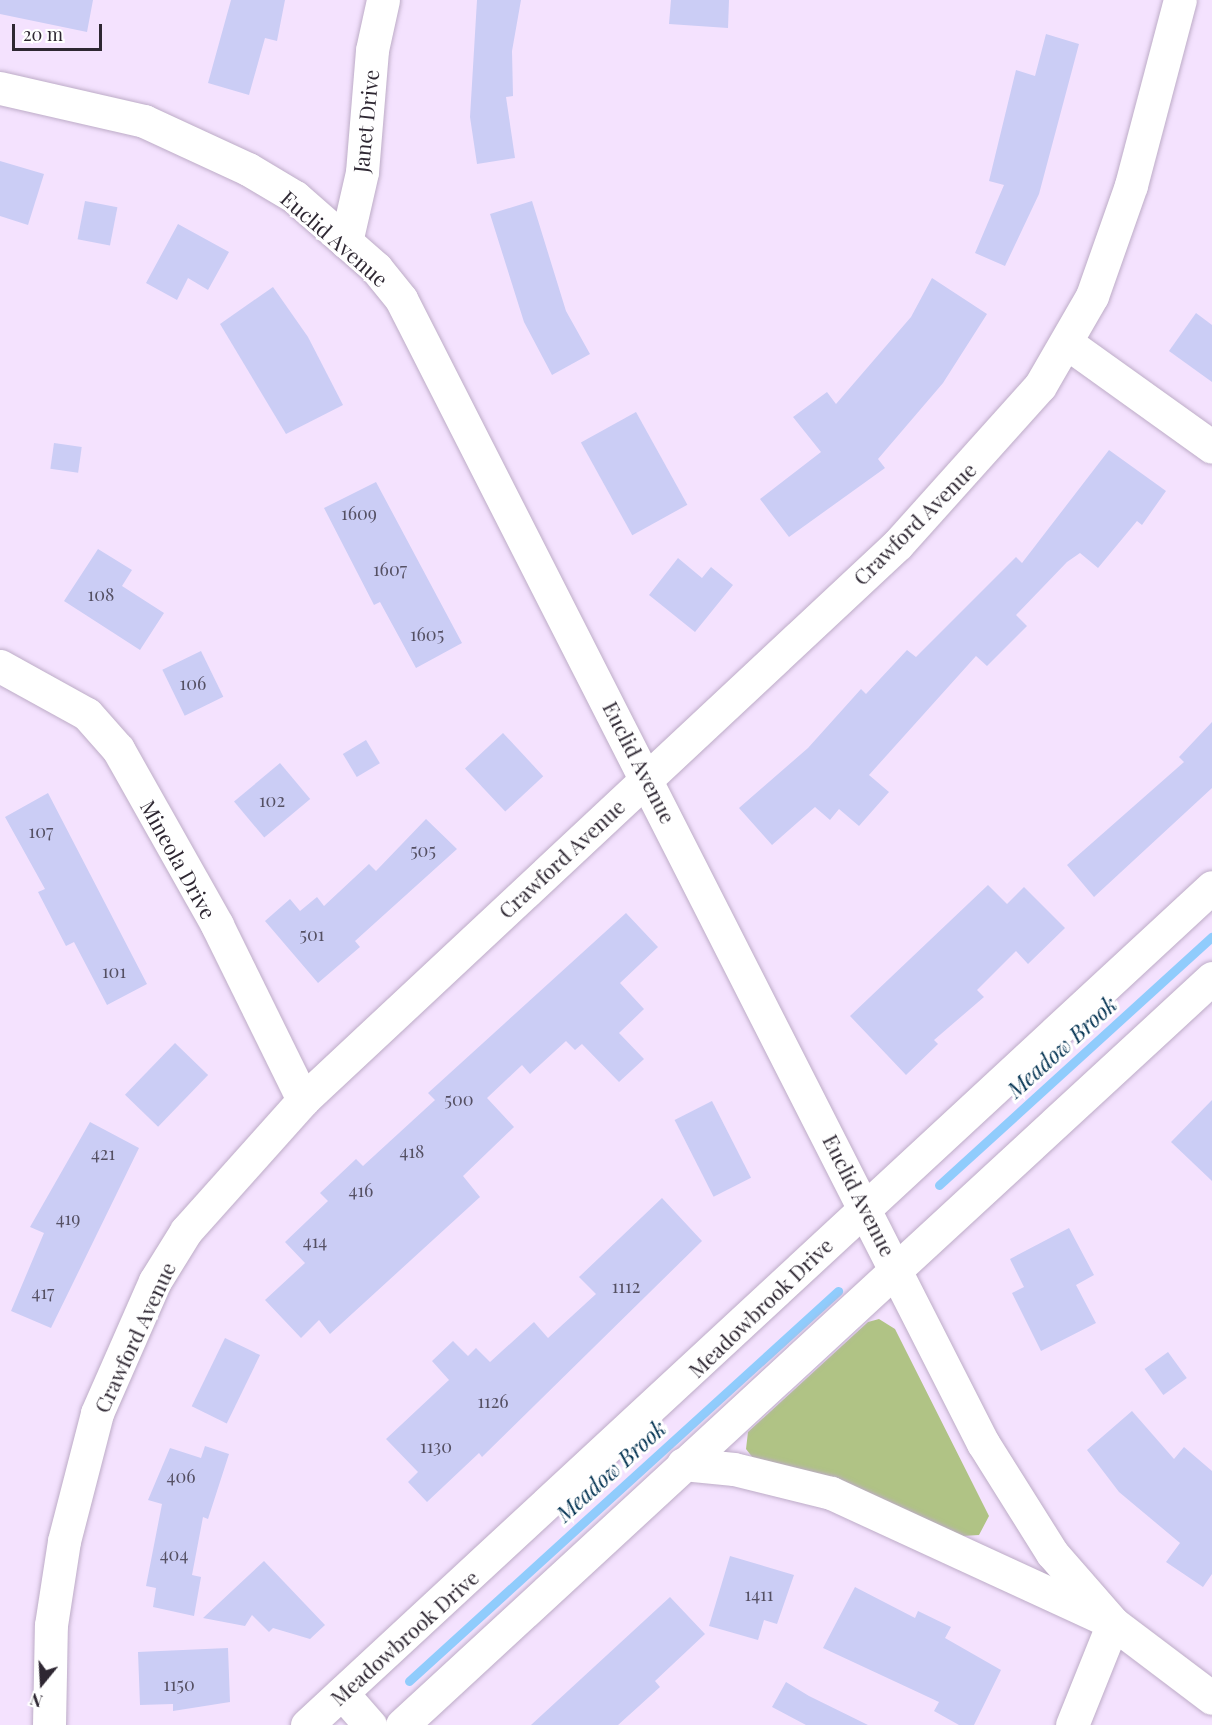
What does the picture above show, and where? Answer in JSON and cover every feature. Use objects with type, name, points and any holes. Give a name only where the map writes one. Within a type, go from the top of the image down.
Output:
[{"type":"street","name":"Janet Drive","points":[[346,242],[362,172],[372,50],[383,0]]},
{"type":"street","name":"Crawford Avenue","points":[[49,1725],[51,1625],[62,1552],[97,1413],[155,1281],[186,1231],[303,1100],[898,544],[1004,431],[1067,342],[1092,296],[1131,184],[1180,0]]},
{"type":"street","name":"Euclid Avenue","points":[[0,87],[144,121],[286,192],[376,268],[423,335],[897,1267],[983,1443],[1052,1553],[1113,1623],[1212,1698]]},
{"type":"street","points":[[1067,342],[1212,447]]},
{"type":"street","name":"Mineola Drive","points":[[0,666],[87,714],[118,749],[217,925],[303,1100]]},
{"type":"street","name":"Meadowbrook Drive","points":[[307,1725],[1212,887]]},
{"type":"street","points":[[402,1725],[897,1267],[1210,984]]},
{"type":"street","name":"Euclid Avenue","points":[[683,1464],[734,1469],[831,1493],[1113,1623]]},
{"type":"street","points":[[1072,1725],[1113,1623]]},
{"type":"street","points":[[342,1693],[370,1725]]},
{"type":"green space","points":[[879,1319],[895,1329],[989,1516],[979,1535],[963,1536],[860,1491],[753,1458],[746,1449],[748,1432],[868,1322]]},
{"type":"building","points":[[0,0],[93,0],[87,32],[0,14]]},
{"type":"building","points":[[231,0],[285,0],[277,41],[265,38],[249,95],[208,83]]},
{"type":"building","points":[[477,0],[521,0],[512,51],[513,96],[506,97],[515,158],[477,164],[470,117]]},
{"type":"building","points":[[671,0],[729,0],[728,28],[669,24]]},
{"type":"building","points":[[1046,34],[1079,44],[1039,194],[1005,266],[975,253],[1004,185],[989,181],[1016,70],[1035,76]]},
{"type":"building","points":[[0,161],[44,174],[28,225],[0,216]]},
{"type":"building","points":[[85,201],[117,207],[110,246],[78,239]]},
{"type":"building","points":[[532,201],[566,311],[590,354],[552,375],[524,322],[490,214]]},
{"type":"building","points":[[178,224],[229,252],[208,290],[188,278],[177,300],[146,283]]},
{"type":"building","points":[[932,278],[987,314],[943,383],[878,459],[885,468],[789,537],[760,499],[821,452],[793,417],[827,392],[836,404],[911,317]]},
{"type":"building","points":[[273,287],[308,337],[343,405],[286,434],[220,324]]},
{"type":"building","points":[[1196,313],[1212,325],[1212,382],[1169,351]]},
{"type":"building","points":[[636,412],[687,505],[632,535],[581,443]]},
{"type":"building","points":[[54,443],[82,447],[78,473],[50,469]]},
{"type":"building","points":[[1109,450],[1166,491],[1142,525],[1137,521],[1098,568],[1080,553],[1067,562],[1016,615],[1027,626],[987,666],[976,656],[869,775],[889,792],[859,826],[839,809],[830,820],[815,807],[772,845],[739,808],[808,748],[861,689],[866,694],[907,650],[916,657],[1016,557],[1022,563]]},
{"type":"building","points":[[376,482],[462,643],[416,668],[380,602],[374,605],[324,508]]},
{"type":"building","points":[[98,549],[132,570],[122,586],[164,613],[140,650],[64,601]]},
{"type":"building","points":[[678,558],[702,578],[711,567],[733,585],[695,632],[649,595]]},
{"type":"building","points":[[201,651],[223,697],[185,716],[162,670]]},
{"type":"building","points":[[1212,722],[1212,788],[1094,897],[1067,865],[1184,762],[1179,757]]},
{"type":"building","points":[[503,733],[543,776],[505,812],[465,768]]},
{"type":"building","points":[[366,740],[380,763],[357,777],[343,754]]},
{"type":"building","points":[[280,763],[310,799],[264,838],[234,802]]},
{"type":"building","points":[[48,793],[147,984],[107,1005],[74,942],[66,946],[38,892],[45,889],[5,817]]},
{"type":"building","points":[[426,819],[457,849],[355,941],[360,947],[318,983],[265,921],[290,899],[300,911],[317,897],[324,906],[369,864],[376,871]]},
{"type":"building","points":[[988,885],[1007,904],[1024,887],[1065,928],[1028,964],[1016,951],[977,990],[984,997],[934,1040],[938,1044],[906,1075],[850,1016]]},
{"type":"building","points":[[626,913],[658,947],[620,983],[644,1009],[619,1033],[644,1059],[619,1082],[582,1044],[575,1050],[566,1041],[530,1074],[522,1065],[487,1098],[514,1127],[463,1176],[480,1197],[330,1334],[319,1320],[301,1338],[265,1300],[305,1263],[285,1242],[328,1201],[320,1193],[356,1159],[363,1166],[435,1100],[428,1093]]},
{"type":"building","points":[[175,1043],[208,1075],[158,1127],[125,1095]]},
{"type":"building","points":[[1212,1100],[1212,1181],[1171,1142]]},
{"type":"building","points":[[712,1101],[751,1178],[714,1197],[675,1120]]},
{"type":"building","points":[[90,1122],[139,1148],[51,1328],[11,1311],[44,1233],[30,1227]]},
{"type":"building","points":[[662,1198],[702,1241],[482,1457],[479,1453],[427,1502],[408,1482],[418,1472],[386,1439],[449,1380],[432,1361],[453,1341],[468,1356],[476,1348],[490,1362],[534,1322],[548,1338],[596,1294],[579,1277]]},
{"type":"building","points":[[1069,1228],[1094,1275],[1076,1285],[1096,1323],[1041,1351],[1012,1293],[1024,1287],[1010,1259]]},
{"type":"building","points":[[225,1338],[260,1355],[227,1423],[192,1406]]},
{"type":"building","points":[[1168,1352],[1187,1378],[1163,1395],[1145,1369]]},
{"type":"building","points":[[1132,1411],[1174,1459],[1184,1447],[1212,1471],[1212,1574],[1203,1587],[1166,1562],[1180,1543],[1119,1492],[1087,1450]]},
{"type":"building","points":[[205,1446],[229,1454],[208,1519],[203,1517],[192,1575],[201,1577],[194,1616],[153,1607],[156,1588],[146,1586],[162,1504],[148,1500],[170,1448],[201,1458]]},
{"type":"building","points":[[730,1556],[794,1575],[777,1624],[764,1620],[758,1640],[709,1626]]},
{"type":"building","points":[[264,1561],[325,1625],[310,1639],[273,1628],[269,1632],[252,1615],[245,1626],[203,1618]]},
{"type":"building","points":[[855,1587],[915,1618],[918,1611],[951,1627],[945,1638],[1001,1670],[974,1725],[959,1725],[934,1711],[939,1702],[823,1648]]},
{"type":"building","points":[[670,1597],[705,1634],[655,1681],[660,1687],[618,1725],[531,1725]]},
{"type":"building","points":[[228,1648],[230,1702],[173,1711],[173,1704],[140,1705],[138,1652]]},
{"type":"building","points":[[786,1682],[868,1725],[806,1725],[772,1707]]},
{"type":"waterway","name":"Meadow Brook","points":[[939,1185],[1212,937]]},
{"type":"waterway","name":"Meadow Brook","points":[[409,1681],[838,1291]]}]
